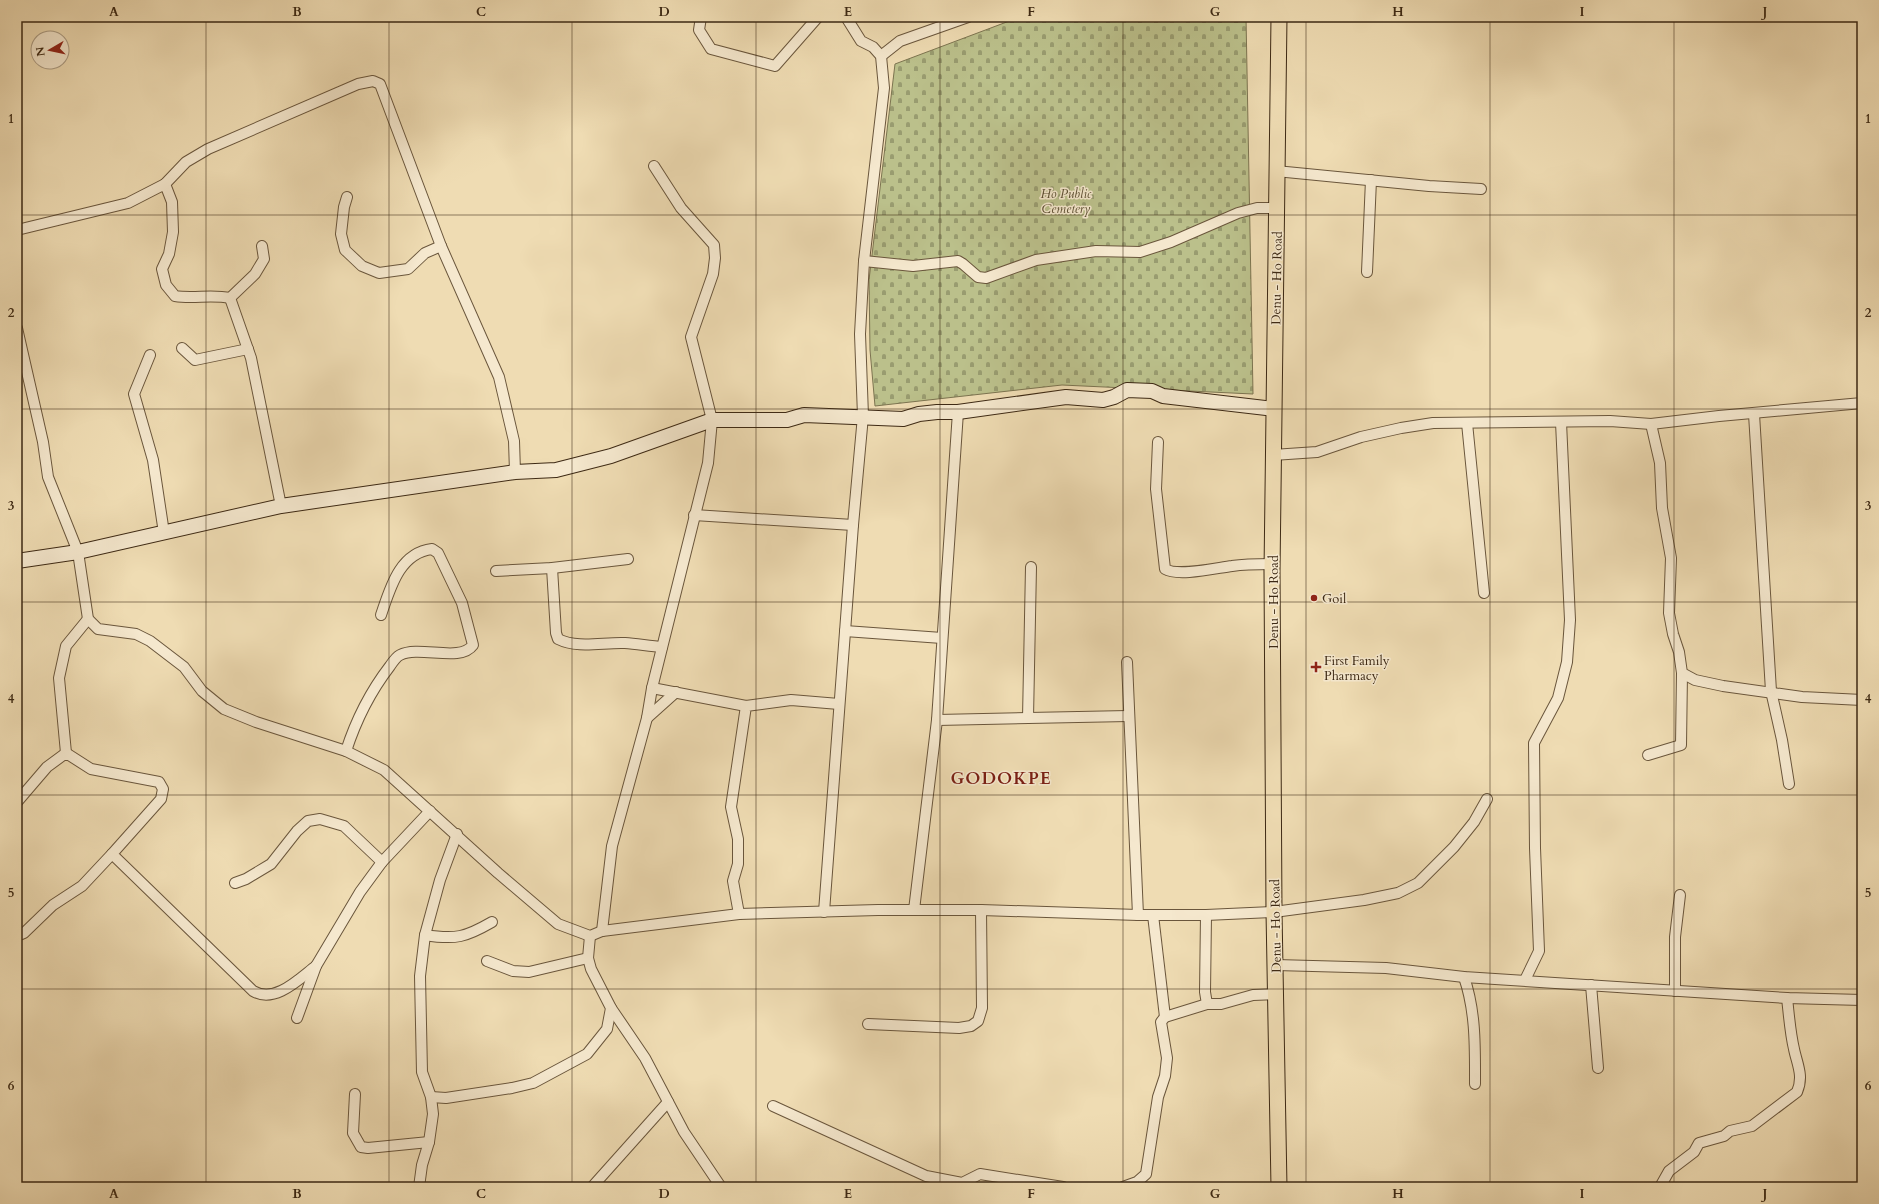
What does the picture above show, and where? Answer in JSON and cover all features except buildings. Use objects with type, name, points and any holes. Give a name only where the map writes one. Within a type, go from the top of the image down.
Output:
[{"type":"main road","name":"Denu - Ho Road","points":[[1279,17],[1272,564],[1274,912],[1277,994],[1279,1187]]},
{"type":"street","points":[[701,17],[699,30],[711,49],[774,66],[818,17]]},
{"type":"street","points":[[824,912],[853,525],[863,416],[860,334],[864,261],[884,88],[881,56],[873,47],[861,41],[846,17]]},
{"type":"street","points":[[881,56],[900,41],[968,17]]},
{"type":"street","points":[[17,230],[128,203],[165,184],[186,162],[208,149],[358,84],[373,81],[380,84],[441,246],[499,377],[514,442],[516,472]]},
{"type":"street","points":[[602,931],[612,846],[647,718],[652,688],[708,463],[712,420],[691,337],[713,274],[715,258],[714,245],[681,208],[654,166]]},
{"type":"street","points":[[1276,171],[1429,186],[1481,189]]},
{"type":"street","points":[[1367,272],[1370,180]]},
{"type":"street","points":[[165,184],[172,202],[172,232],[169,254],[162,269],[166,285],[175,296],[189,298],[216,295],[230,298]]},
{"type":"street","points":[[346,197],[341,234],[346,250],[362,266],[379,273],[408,269],[425,254],[441,246]]},
{"type":"street","points":[[864,261],[913,266],[939,265],[958,262],[963,264],[978,277],[986,278],[1036,260],[1096,251],[1140,252],[1171,242],[1238,213],[1257,208],[1276,208]]},
{"type":"street","points":[[230,298],[255,274],[264,259],[262,246]]},
{"type":"street","points":[[230,298],[248,349],[281,506]]},
{"type":"street","points":[[17,328],[43,442],[48,477],[78,552],[88,620],[98,629],[136,634],[150,640],[184,667],[202,690],[224,709],[256,722],[346,751],[384,770],[457,834],[498,873],[558,924],[590,936],[602,931],[739,914],[982,910],[1138,915],[1206,915],[1274,912],[1364,900],[1407,890],[1428,875],[1454,847],[1474,822],[1487,799]]},
{"type":"street","points":[[182,348],[195,360],[248,349]]},
{"type":"street","points":[[150,355],[134,394],[153,460],[164,533]]},
{"type":"street","points":[[17,561],[78,552],[281,506],[516,472],[556,470],[612,456],[712,420],[787,420],[804,415],[863,416],[903,419],[931,412],[958,412],[1066,397],[1103,400],[1114,397],[1127,390],[1152,391],[1163,396],[1274,408]]},
{"type":"street","points":[[1273,455],[1318,452],[1361,437],[1433,423],[1610,421],[1651,424],[1719,416],[1862,403]]},
{"type":"street","points":[[914,910],[937,720],[958,412]]},
{"type":"street","points":[[1754,414],[1771,692],[1782,740],[1788,784]]},
{"type":"street","points":[[1525,980],[1540,950],[1535,848],[1534,743],[1558,698],[1567,662],[1570,627],[1561,422]]},
{"type":"street","points":[[1467,423],[1484,593]]},
{"type":"street","points":[[1648,755],[1681,745],[1682,674],[1679,652],[1673,634],[1669,613],[1671,558],[1662,508],[1660,463],[1651,424]]},
{"type":"street","points":[[1158,442],[1156,489],[1163,564],[1165,569],[1170,572],[1202,571],[1232,566],[1272,564]]},
{"type":"street","points":[[694,515],[853,525]]},
{"type":"street","points":[[346,751],[355,724],[375,685],[398,656],[412,651],[448,653],[464,652],[470,649],[473,645],[472,634],[462,603],[438,553],[432,549],[424,550],[410,556],[394,580],[381,615]]},
{"type":"street","points":[[496,571],[552,568],[628,559]]},
{"type":"street","points":[[1028,718],[1031,567]]},
{"type":"street","points":[[552,568],[558,639],[572,643],[624,643],[662,647]]},
{"type":"street","points":[[66,753],[59,678],[66,646],[88,620]]},
{"type":"street","points":[[845,631],[942,638]]},
{"type":"street","points":[[1127,662],[1128,716],[1138,915]]},
{"type":"street","points":[[1682,674],[1695,680],[1710,683],[1802,697],[1862,700]]},
{"type":"street","points":[[652,688],[746,706],[791,700],[839,704]]},
{"type":"street","points":[[647,718],[676,692]]},
{"type":"street","points":[[739,914],[733,881],[738,864],[738,839],[731,807],[746,706]]},
{"type":"street","points":[[937,720],[1128,716]]},
{"type":"street","points":[[17,802],[47,767],[66,753]]},
{"type":"street","points":[[17,936],[24,933],[53,905],[82,886],[161,799],[163,789],[159,782],[91,769],[66,753]]},
{"type":"street","points":[[297,1018],[316,966],[360,892],[382,862],[430,811]]},
{"type":"street","points":[[234,883],[246,879],[271,864],[297,831],[308,821],[320,819],[344,826],[382,862]]},
{"type":"street","points":[[419,1187],[422,1165],[429,1142],[433,1114],[431,1097],[422,1072],[420,976],[425,935],[440,880],[457,834]]},
{"type":"street","points":[[112,854],[253,991],[260,995],[272,995],[298,980],[316,966]]},
{"type":"street","points":[[1674,991],[1675,937],[1680,895]]},
{"type":"street","points":[[868,1024],[959,1028],[971,1026],[978,1021],[982,1008],[982,910]]},
{"type":"street","points":[[1153,915],[1165,1017]]},
{"type":"street","points":[[1206,915],[1205,992],[1207,1004]]},
{"type":"street","points":[[425,935],[455,938],[471,934],[492,922]]},
{"type":"street","points":[[590,936],[588,958],[591,969],[611,1008],[645,1058],[684,1132],[716,1185]]},
{"type":"street","points":[[487,961],[513,971],[529,972],[588,958]]},
{"type":"street","points":[[1276,965],[1386,968],[1464,977],[1787,998],[1862,1000]]},
{"type":"street","points":[[1464,977],[1472,1010],[1475,1036],[1475,1084]]},
{"type":"street","points":[[1591,985],[1598,1068]]},
{"type":"street","points":[[1123,1187],[1137,1182],[1146,1174],[1158,1097],[1165,1076],[1167,1058],[1161,1022],[1165,1017],[1207,1004],[1221,1004],[1253,995],[1277,994]]},
{"type":"street","points":[[1660,1187],[1669,1171],[1694,1152],[1699,1143],[1724,1136],[1730,1131],[1752,1126],[1797,1092],[1800,1086],[1800,1070],[1794,1049],[1787,998]]},
{"type":"street","points":[[431,1097],[446,1098],[512,1088],[533,1083],[587,1054],[607,1029],[611,1008]]},
{"type":"street","points":[[355,1094],[353,1133],[361,1147],[368,1148],[429,1142]]},
{"type":"street","points":[[592,1187],[668,1102]]},
{"type":"street","points":[[773,1106],[926,1176],[962,1183],[980,1174],[1063,1187]]},
{"type":"green space","name":"Ho Public Cemetery","points":[[1020,17],[1246,17],[1253,394],[1062,385],[875,406],[870,350],[869,280],[895,64]]},
{"type":"place","name":"Goil","points":[[1314,598]]},
{"type":"place","name":"First Family Pharmacy","points":[[1316,667]]},
{"type":"district","name":"GODOKPE","points":[[1001,778]]}]
